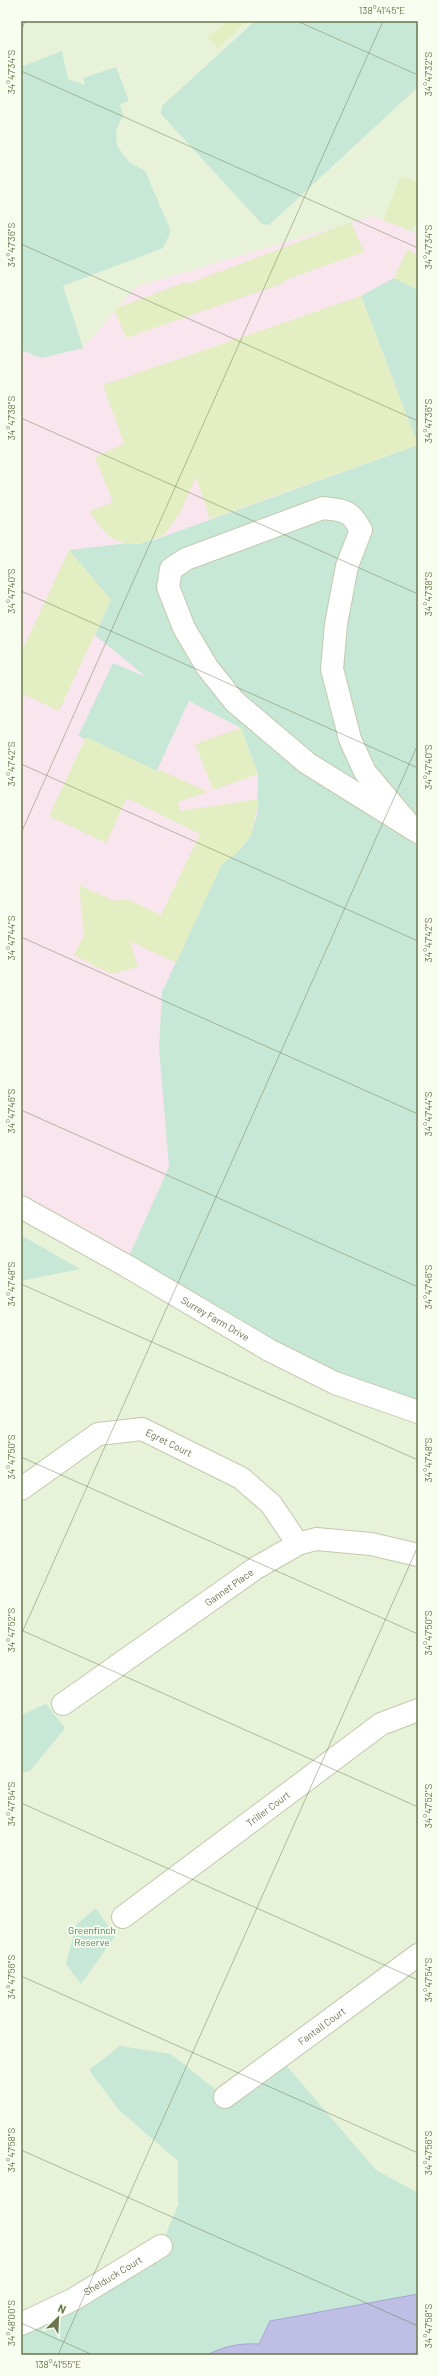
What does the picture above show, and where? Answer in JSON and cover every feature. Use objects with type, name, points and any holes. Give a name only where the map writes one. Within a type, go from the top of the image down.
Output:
[{"type":"street","points":[[322,773],[339,773],[350,767],[353,758],[350,739],[332,669],[336,624],[347,566],[361,530],[353,515],[341,510],[323,508],[186,558],[171,569],[168,587],[184,628],[207,667],[234,701],[276,739],[322,773],[416,830]]},
{"type":"street","points":[[350,739],[365,772],[416,830]]},
{"type":"street","name":"Surrey Farm Drive","points":[[21,1207],[125,1265],[270,1350],[336,1383],[418,1412]]},
{"type":"street","name":"Egret Court","points":[[21,1489],[98,1434],[142,1429],[184,1448],[241,1478],[271,1504],[298,1544]]},
{"type":"street","name":"Gannet Place","points":[[64,1704],[256,1568],[298,1544],[316,1539],[371,1544],[418,1555]]},
{"type":"street","name":"Triller Court","points":[[123,1917],[381,1724],[418,1710]]},
{"type":"street","name":"Fantail Court","points":[[225,2097],[418,1955]]},
{"type":"street","name":"Shelduck Court","points":[[21,2324],[74,2299],[161,2246]]},
{"type":"shaded area","points":[[21,21],[418,21],[418,2355],[21,2355]]},
{"type":"shaded area","points":[[373,216],[418,234],[418,1409],[21,1199],[21,350],[42,358],[83,348],[136,287]]},
{"type":"green space","points":[[255,21],[418,21],[418,87],[269,225],[262,224],[161,114],[162,106]]},
{"type":"green space","points":[[62,51],[68,79],[85,85],[83,78],[116,67],[129,101],[120,104],[123,115],[116,130],[117,146],[129,162],[145,171],[171,231],[163,248],[63,286],[83,348],[42,358],[21,350],[21,67]]},
{"type":"green space","points":[[394,278],[418,290],[418,445],[361,296]]},
{"type":"green space","points":[[418,445],[418,1412],[335,1383],[125,1265],[169,1167],[159,1048],[162,992],[225,857],[229,859],[244,845],[251,835],[257,815],[258,774],[241,728],[189,701],[156,772],[78,736],[113,663],[146,677],[95,635],[111,600],[69,550],[154,540]]},
{"type":"green space","points":[[21,1235],[80,1269],[21,1281]]},
{"type":"green space","points":[[46,1704],[65,1728],[30,1771],[21,1773],[21,1715]]},
{"type":"green space","name":"Greenfinch Reserve","points":[[96,1908],[115,1936],[81,1984],[66,1964],[76,1925]]},
{"type":"green space","points":[[120,2046],[171,2054],[225,2097],[279,2057],[376,2170],[418,2193],[418,2355],[21,2355],[21,2323],[161,2246],[178,2205],[178,2161],[119,2110],[89,2070]]},
{"type":"water","points":[[418,2294],[418,2355],[207,2355],[220,2349],[232,2346],[259,2344],[270,2321]]},
{"type":"building","points":[[227,21],[247,21],[217,48],[208,38]]},
{"type":"building","points":[[401,176],[418,183],[418,219],[412,231],[383,220]]},
{"type":"building","points":[[351,222],[364,252],[285,280],[286,282],[126,338],[114,309],[186,282],[187,284]]},
{"type":"building","points":[[407,250],[418,255],[418,290],[394,278]]},
{"type":"building","points":[[361,296],[418,445],[210,519],[196,477],[179,515],[164,535],[140,544],[128,544],[113,539],[102,529],[89,511],[113,502],[95,457],[124,444],[103,385]]},
{"type":"building","points":[[69,550],[111,600],[59,711],[21,693],[21,653]]},
{"type":"building","points":[[241,728],[258,774],[213,790],[195,744]]},
{"type":"building","points":[[86,737],[159,772],[160,770],[208,792],[178,802],[180,811],[259,799],[251,835],[236,854],[222,864],[176,963],[130,941],[138,967],[111,974],[74,955],[84,935],[79,885],[114,901],[127,899],[161,915],[200,834],[127,798],[106,843],[49,816]]}]
